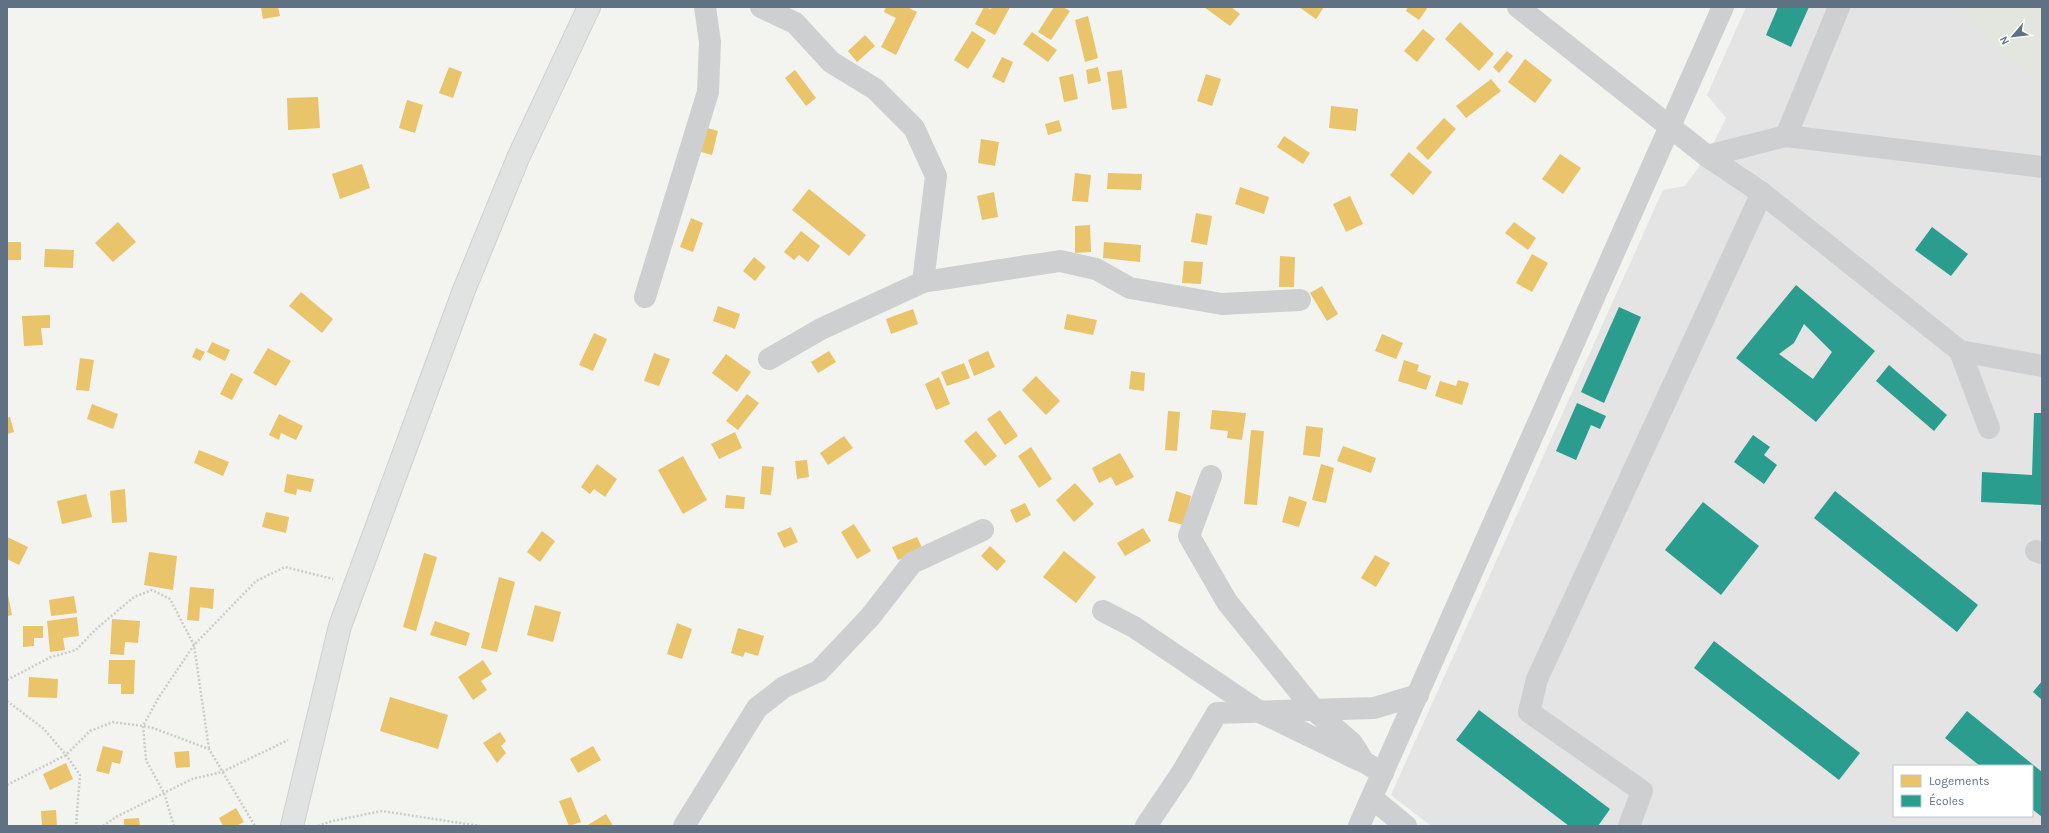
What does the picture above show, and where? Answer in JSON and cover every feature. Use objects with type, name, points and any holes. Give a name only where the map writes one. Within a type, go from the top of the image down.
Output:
[{"type":"main road","points":[[292,826],[340,626],[355,584],[464,290],[518,158],[589,7]]},
{"type":"street","points":[[644,297],[708,92],[710,42],[705,7]]},
{"type":"street","points":[[762,7],[795,22],[831,62],[875,89],[914,128],[936,176],[923,282]]},
{"type":"street","points":[[1518,7],[1707,156],[1762,193],[1960,351],[2042,366]]},
{"type":"street","points":[[1358,826],[1383,774],[1723,7]]},
{"type":"street","points":[[1786,136],[1839,7]]},
{"type":"street","points":[[1707,156],[1786,136],[2042,166]]},
{"type":"street","points":[[1629,826],[1642,791],[1529,712],[1537,679],[1762,193]]},
{"type":"street","points":[[769,360],[821,329],[923,282],[1060,261],[1096,269],[1130,288],[1222,304],[1300,300]]},
{"type":"street","points":[[1960,351],[1990,428]]},
{"type":"street","points":[[1212,476],[1189,536],[1227,602],[1314,711],[1352,743],[1364,762]]},
{"type":"street","points":[[684,826],[757,708],[784,687],[819,671],[870,617],[912,562],[983,530]]},
{"type":"street","points":[[1103,611],[1134,627],[1260,712],[1364,762],[1383,774]]},
{"type":"street","points":[[1146,826],[1181,774],[1217,713],[1374,708],[1418,694]]},
{"type":"street","points":[[1372,798],[1406,826]]},
{"type":"path","points":[[174,826],[164,793],[146,760],[143,726],[159,697],[194,645],[256,581],[285,567],[355,584]]},
{"type":"path","points":[[7,680],[51,657],[76,650],[96,629],[134,597],[152,590],[170,599],[194,645],[209,749],[255,826]]},
{"type":"path","points":[[7,701],[44,729],[66,755],[80,775],[76,826]]},
{"type":"path","points":[[7,785],[66,755],[90,731],[113,722],[153,728],[209,749]]},
{"type":"path","points":[[103,826],[116,817],[192,779],[222,772],[317,725]]},
{"type":"path","points":[[318,826],[332,821],[382,811],[480,826]]},
{"type":"shaded area","points":[[1746,7],[2042,7],[2042,826],[1431,826],[1391,795],[1663,190],[1685,186],[1707,156],[1726,118],[1707,95]]},
{"type":"shaded area","points":[[1962,7],[2042,7],[2042,79],[2021,66],[1985,37],[1967,16]]},
{"type":"building: Logements","points":[[261,7],[278,7],[280,16],[263,19]]},
{"type":"building: Logements","points":[[886,7],[907,7],[917,12],[896,55],[881,47],[896,18],[884,12]]},
{"type":"building: Logements","points":[[984,7],[991,9],[992,7],[1010,7],[995,35],[975,24]]},
{"type":"building: Logements","points":[[1054,7],[1063,7],[1070,11],[1051,40],[1038,32]]},
{"type":"building: Logements","points":[[1204,7],[1231,7],[1240,14],[1230,26]]},
{"type":"building: Logements","points":[[1299,7],[1324,7],[1316,19]]},
{"type":"building: Logements","points":[[1408,7],[1428,7],[1419,20],[1406,11]]},
{"type":"building: Logements","points":[[1088,16],[1098,58],[1085,62],[1075,20]]},
{"type":"building: Logements","points":[[1460,22],[1494,54],[1479,71],[1445,39]]},
{"type":"building: Logements","points":[[1423,29],[1435,39],[1417,62],[1404,51]]},
{"type":"building: Logements","points":[[972,31],[986,40],[968,69],[954,60]]},
{"type":"building: Logements","points":[[1032,32],[1057,50],[1048,62],[1023,44]]},
{"type":"building: Logements","points":[[865,35],[875,46],[857,62],[848,51]]},
{"type":"building: Logements","points":[[1507,51],[1513,56],[1499,73],[1493,67]]},
{"type":"building: Logements","points":[[1002,57],[1013,62],[1004,83],[992,77]]},
{"type":"building: Logements","points":[[1525,59],[1552,80],[1535,103],[1508,82]]},
{"type":"building: Logements","points":[[449,67],[462,72],[453,98],[439,93]]},
{"type":"building: Logements","points":[[1098,67],[1101,81],[1088,84],[1086,70]]},
{"type":"building: Logements","points":[[795,70],[816,98],[806,106],[785,78]]},
{"type":"building: Logements","points":[[1122,70],[1127,108],[1112,110],[1107,72]]},
{"type":"building: Logements","points":[[1073,74],[1078,99],[1064,102],[1059,77]]},
{"type":"building: Logements","points":[[1206,74],[1221,79],[1212,106],[1197,101]]},
{"type":"building: Logements","points":[[1491,79],[1501,91],[1466,118],[1456,106]]},
{"type":"building: Logements","points":[[318,97],[320,128],[288,130],[287,98]]},
{"type":"building: Logements","points":[[407,100],[423,105],[415,133],[399,128]]},
{"type":"building: Logements","points":[[1331,106],[1358,109],[1356,131],[1329,128]]},
{"type":"building: Logements","points":[[1444,118],[1456,129],[1428,160],[1416,148]]},
{"type":"building: Logements","points":[[1059,120],[1062,131],[1048,135],[1045,124]]},
{"type":"building: Logements","points":[[704,127],[718,131],[712,155],[698,151]]},
{"type":"building: Logements","points":[[1284,136],[1310,153],[1303,164],[1277,147]]},
{"type":"building: Logements","points":[[981,139],[999,142],[995,166],[978,163]]},
{"type":"building: Logements","points":[[1409,152],[1432,172],[1413,195],[1390,175]]},
{"type":"building: Logements","points":[[1560,154],[1581,168],[1563,194],[1542,179]]},
{"type":"building: Logements","points":[[362,164],[370,188],[340,199],[332,174]]},
{"type":"building: Logements","points":[[1075,173],[1091,175],[1088,202],[1072,201]]},
{"type":"building: Logements","points":[[1108,173],[1142,174],[1141,190],[1107,189]]},
{"type":"building: Logements","points":[[1240,187],[1269,197],[1264,214],[1235,204]]},
{"type":"building: Logements","points":[[809,189],[866,235],[849,256],[792,210]]},
{"type":"building: Logements","points":[[994,192],[998,217],[982,220],[977,196]]},
{"type":"building: Logements","points":[[1350,196],[1363,224],[1346,232],[1333,204]]},
{"type":"building: Logements","points":[[1196,213],[1212,216],[1207,245],[1191,242]]},
{"type":"building: Logements","points":[[691,218],[703,223],[693,252],[680,247]]},
{"type":"building: Logements","points":[[118,222],[136,242],[113,262],[95,243]]},
{"type":"building: Logements","points":[[1514,222],[1536,238],[1528,250],[1505,233]]},
{"type":"building: Logements","points":[[1090,225],[1091,252],[1075,253],[1075,226]]},
{"type":"building: Logements","points":[[801,231],[820,246],[808,262],[799,255],[794,260],[784,252]]},
{"type":"building: Logements","points":[[7,242],[21,242],[21,260],[7,260]]},
{"type":"building: Logements","points":[[1104,242],[1141,245],[1140,262],[1103,258]]},
{"type":"building: Logements","points":[[45,249],[74,250],[73,268],[44,267]]},
{"type":"building: Logements","points":[[1532,254],[1548,263],[1532,292],[1516,283]]},
{"type":"building: Logements","points":[[1280,256],[1295,257],[1294,287],[1279,287]]},
{"type":"building: Logements","points":[[754,257],[766,267],[755,281],[743,271]]},
{"type":"building: Logements","points":[[1184,261],[1203,262],[1201,284],[1182,283]]},
{"type":"building: Logements","points":[[1322,286],[1338,314],[1327,321],[1310,293]]},
{"type":"building: Logements","points":[[301,292],[333,319],[322,333],[289,306]]},
{"type":"building: Logements","points":[[718,306],[740,314],[735,329],[713,321]]},
{"type":"building: Logements","points":[[913,309],[918,324],[891,334],[886,319]]},
{"type":"building: Logements","points":[[1067,314],[1097,320],[1093,335],[1064,329]]},
{"type":"building: Logements","points":[[50,315],[50,328],[41,328],[43,345],[24,346],[22,316]]},
{"type":"building: Logements","points":[[594,333],[607,339],[593,371],[579,365]]},
{"type":"building: Logements","points":[[1382,334],[1403,343],[1396,359],[1375,351]]},
{"type":"building: Logements","points":[[212,342],[230,350],[225,361],[207,352]]},
{"type":"building: Logements","points":[[196,348],[205,352],[200,361],[192,357]]},
{"type":"building: Logements","points":[[268,348],[291,361],[276,386],[253,373]]},
{"type":"building: Logements","points":[[829,351],[836,362],[818,373],[811,362]]},
{"type":"building: Logements","points":[[988,351],[995,367],[974,376],[968,360]]},
{"type":"building: Logements","points":[[654,353],[670,359],[659,386],[644,381]]},
{"type":"building: Logements","points":[[726,354],[751,372],[737,392],[712,373]]},
{"type":"building: Logements","points":[[80,358],[94,360],[89,391],[76,390]]},
{"type":"building: Logements","points":[[1404,360],[1419,365],[1417,371],[1431,376],[1426,390],[1398,381]]},
{"type":"building: Logements","points":[[964,363],[970,378],[947,386],[941,372]]},
{"type":"building: Logements","points":[[1131,371],[1145,373],[1144,391],[1129,389]]},
{"type":"building: Logements","points":[[231,373],[243,379],[232,400],[220,394]]},
{"type":"building: Logements","points":[[1036,376],[1060,401],[1046,415],[1022,390]]},
{"type":"building: Logements","points":[[939,377],[950,404],[936,410],[925,384]]},
{"type":"building: Logements","points":[[1458,380],[1469,383],[1462,405],[1435,396],[1440,381],[1456,386]]},
{"type":"building: Logements","points":[[747,394],[759,403],[738,430],[726,421]]},
{"type":"building: Logements","points":[[92,404],[118,414],[113,429],[87,419]]},
{"type":"building: Logements","points":[[1000,410],[1018,436],[1005,445],[987,419]]},
{"type":"building: Logements","points":[[1212,410],[1246,413],[1242,440],[1227,438],[1228,431],[1210,429]]},
{"type":"building: Logements","points":[[1168,411],[1180,412],[1177,451],[1165,450]]},
{"type":"building: Logements","points":[[279,414],[303,426],[296,440],[281,433],[279,440],[269,435]]},
{"type":"building: Logements","points":[[10,417],[14,432],[7,434],[7,418]]},
{"type":"building: Logements","points":[[1306,426],[1323,428],[1320,457],[1303,455]]},
{"type":"building: Logements","points":[[1251,430],[1264,431],[1257,505],[1244,504]]},
{"type":"building: Logements","points":[[976,431],[997,456],[985,466],[964,441]]},
{"type":"building: Logements","points":[[735,432],[742,448],[719,459],[711,444]]},
{"type":"building: Logements","points":[[844,436],[853,448],[828,465],[820,453]]},
{"type":"building: Logements","points":[[1343,446],[1376,458],[1371,473],[1337,461]]},
{"type":"building: Logements","points":[[1031,447],[1052,479],[1039,488],[1018,456]]},
{"type":"building: Logements","points":[[199,450],[229,462],[223,476],[194,463]]},
{"type":"building: Logements","points":[[1120,453],[1134,477],[1116,486],[1111,477],[1099,483],[1092,468]]},
{"type":"building: Logements","points":[[683,456],[707,500],[683,514],[658,470]]},
{"type":"building: Logements","points":[[807,460],[809,477],[797,479],[795,461]]},
{"type":"building: Logements","points":[[597,464],[617,479],[605,497],[594,489],[590,494],[581,487]]},
{"type":"building: Logements","points":[[1321,464],[1334,468],[1326,503],[1312,500]]},
{"type":"building: Logements","points":[[762,466],[774,467],[771,495],[760,494]]},
{"type":"building: Logements","points":[[287,474],[314,479],[311,492],[297,489],[296,495],[284,492]]},
{"type":"building: Logements","points":[[1075,483],[1094,504],[1074,522],[1056,500]]},
{"type":"building: Logements","points":[[125,489],[127,522],[112,523],[110,491]]},
{"type":"building: Logements","points":[[1176,491],[1191,496],[1184,525],[1168,521]]},
{"type":"building: Logements","points":[[86,494],[92,517],[62,524],[57,501]]},
{"type":"building: Logements","points":[[726,495],[745,497],[744,509],[725,508]]},
{"type":"building: Logements","points":[[1289,496],[1307,502],[1299,527],[1282,522]]},
{"type":"building: Logements","points":[[1025,503],[1031,515],[1016,523],[1010,510]]},
{"type":"building: Logements","points":[[266,512],[289,517],[286,533],[262,527]]},
{"type":"building: Logements","points":[[854,524],[871,551],[857,559],[841,532]]},
{"type":"building: Logements","points":[[791,527],[798,542],[784,548],[777,533]]},
{"type":"building: Logements","points":[[1143,528],[1151,541],[1125,556],[1117,543]]},
{"type":"building: Logements","points":[[542,531],[555,541],[540,562],[527,552]]},
{"type":"building: Logements","points":[[7,537],[28,547],[19,565],[7,559]]},
{"type":"building: Logements","points":[[917,537],[923,550],[898,560],[892,547]]},
{"type":"building: Logements","points":[[990,546],[1006,561],[997,571],[981,556]]},
{"type":"building: Logements","points":[[1064,551],[1096,577],[1076,603],[1043,577]]},
{"type":"building: Logements","points":[[149,552],[177,556],[173,590],[144,585]]},
{"type":"building: Logements","points":[[424,553],[437,557],[416,631],[403,627]]},
{"type":"building: Logements","points":[[1375,555],[1390,563],[1376,587],[1361,578]]},
{"type":"building: Logements","points":[[499,577],[515,582],[497,652],[481,648]]},
{"type":"building: Logements","points":[[190,587],[214,589],[213,609],[200,607],[199,621],[187,620]]},
{"type":"building: Logements","points":[[7,590],[12,615],[7,616]]},
{"type":"building: Logements","points":[[74,596],[77,613],[51,616],[49,600]]},
{"type":"building: Logements","points":[[535,605],[561,612],[553,642],[527,635]]},
{"type":"building: Logements","points":[[77,617],[79,636],[63,638],[65,650],[50,652],[47,621]]},
{"type":"building: Logements","points":[[112,619],[140,621],[138,643],[125,642],[124,655],[110,654]]},
{"type":"building: Logements","points":[[435,621],[470,633],[466,646],[430,635]]},
{"type":"building: Logements","points":[[677,623],[692,629],[682,659],[667,654]]},
{"type":"building: Logements","points":[[23,626],[43,626],[43,638],[34,638],[34,646],[23,647]]},
{"type":"building: Logements","points":[[738,628],[764,636],[758,656],[745,652],[743,657],[731,653]]},
{"type":"building: Logements","points":[[109,660],[135,660],[134,694],[121,694],[121,684],[108,684]]},
{"type":"building: Logements","points":[[483,660],[492,674],[481,681],[487,690],[473,700],[458,677]]},
{"type":"building: Logements","points":[[29,677],[58,679],[57,698],[28,697]]},
{"type":"building: Logements","points":[[390,697],[448,715],[438,749],[380,731]]},
{"type":"building: Logements","points":[[500,732],[506,741],[501,746],[506,753],[497,763],[483,743]]},
{"type":"building: Logements","points":[[103,746],[123,751],[120,764],[112,762],[109,774],[96,771]]},
{"type":"building: Logements","points":[[593,746],[601,760],[578,773],[570,759]]},
{"type":"building: Logements","points":[[189,751],[190,767],[176,768],[174,752]]},
{"type":"building: Logements","points":[[66,763],[73,779],[50,790],[43,774]]},
{"type":"building: Logements","points":[[571,797],[581,822],[569,826],[559,801]]},
{"type":"building: Logements","points":[[236,808],[244,822],[236,826],[223,826],[219,818]]},
{"type":"building: Logements","points":[[56,810],[57,826],[42,826],[41,811]]},
{"type":"building: Logements","points":[[606,814],[613,826],[586,826]]},
{"type":"building: Logements","points":[[139,818],[140,826],[124,826],[124,819]]},
{"type":"building: Écoles","points":[[1778,7],[1809,7],[1791,47],[1766,35]]},
{"type":"building: Écoles","points":[[1932,227],[1968,254],[1951,276],[1915,250]]},
{"type":"building: Écoles","points":[[1796,285],[1875,351],[1816,422],[1736,358]],"holes":[[[1804,324],[1832,352],[1813,379],[1779,354],[1794,343]]]},
{"type":"building: Écoles","points":[[1619,307],[1641,317],[1604,403],[1581,392]]},
{"type":"building: Écoles","points":[[1889,365],[1947,415],[1934,431],[1876,381]]},
{"type":"building: Écoles","points":[[1577,403],[1606,416],[1600,429],[1591,425],[1576,460],[1556,451]]},
{"type":"building: Écoles","points":[[2034,413],[2042,413],[2042,505],[1981,502],[1982,472],[2032,475]]},
{"type":"building: Écoles","points":[[1753,435],[1770,447],[1764,455],[1777,465],[1764,484],[1734,462]]},
{"type":"building: Écoles","points":[[1835,491],[1978,605],[1957,632],[1814,518]]},
{"type":"building: Écoles","points":[[1703,502],[1759,546],[1721,595],[1665,550]]},
{"type":"building: Écoles","points":[[1714,641],[1860,753],[1839,780],[1694,668]]},
{"type":"building: Écoles","points":[[2042,681],[2042,700],[2033,692]]},
{"type":"building: Écoles","points":[[1479,710],[1610,809],[1598,826],[1569,826],[1456,740]]},
{"type":"building: Écoles","points":[[1967,711],[2042,772],[2042,817],[2033,810],[2033,765],[1979,765],[1945,738]]}]
